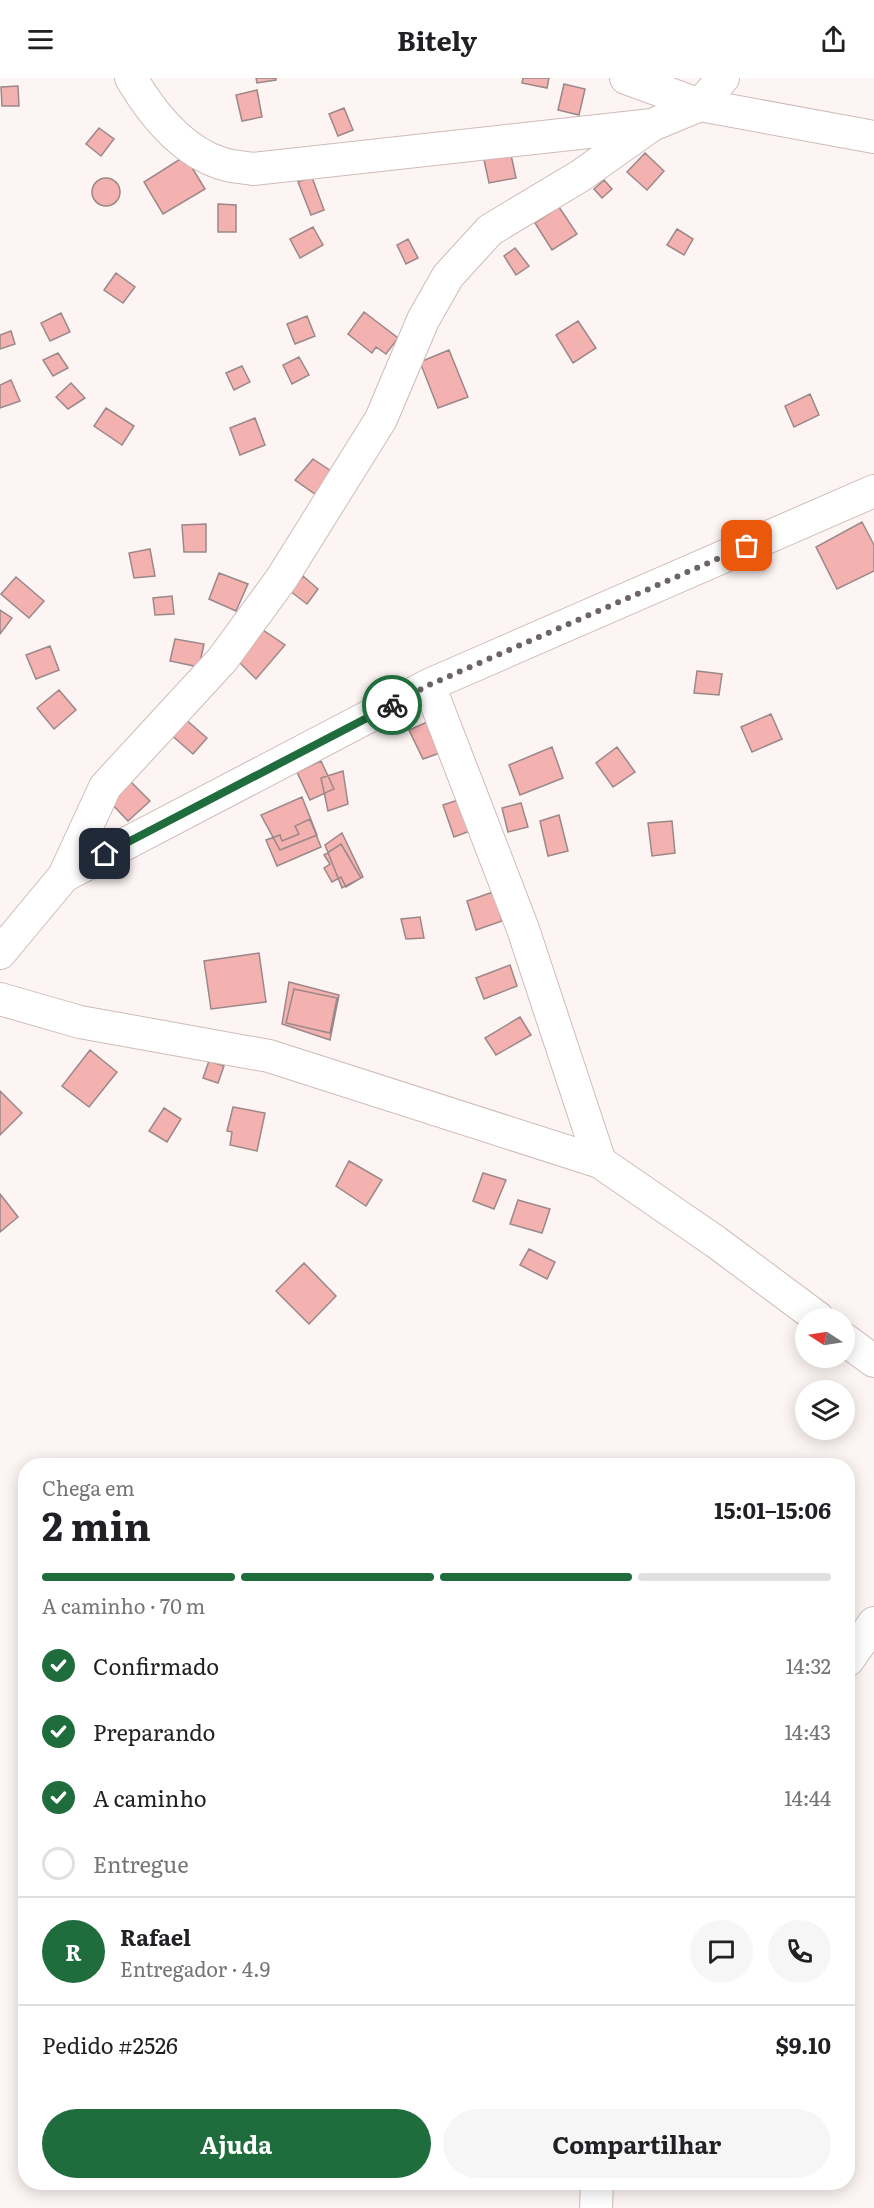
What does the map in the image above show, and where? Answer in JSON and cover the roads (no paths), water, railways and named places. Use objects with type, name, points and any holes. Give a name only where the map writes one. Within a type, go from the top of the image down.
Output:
[{"type":"street","points":[[131,78],[159,121],[192,147],[219,163],[253,169],[652,125]]},
{"type":"street","points":[[626,78],[700,105],[874,137]]},
{"type":"street","points":[[0,953],[64,876],[105,787],[222,660],[282,578],[381,419],[423,320],[448,276],[490,230],[580,176],[652,125],[700,105],[723,78]]},
{"type":"street","points":[[64,876],[429,685],[874,491]]},
{"type":"street","points":[[429,685],[523,929],[600,1162]]},
{"type":"street","points":[[0,999],[80,1022],[269,1056],[600,1162],[716,1242],[805,1308]]},
{"type":"street","points":[[855,1347],[874,1361]]},
{"type":"street","points":[[855,1650],[874,1623]]},
{"type":"street","points":[[596,2208],[597,2190]]}]
